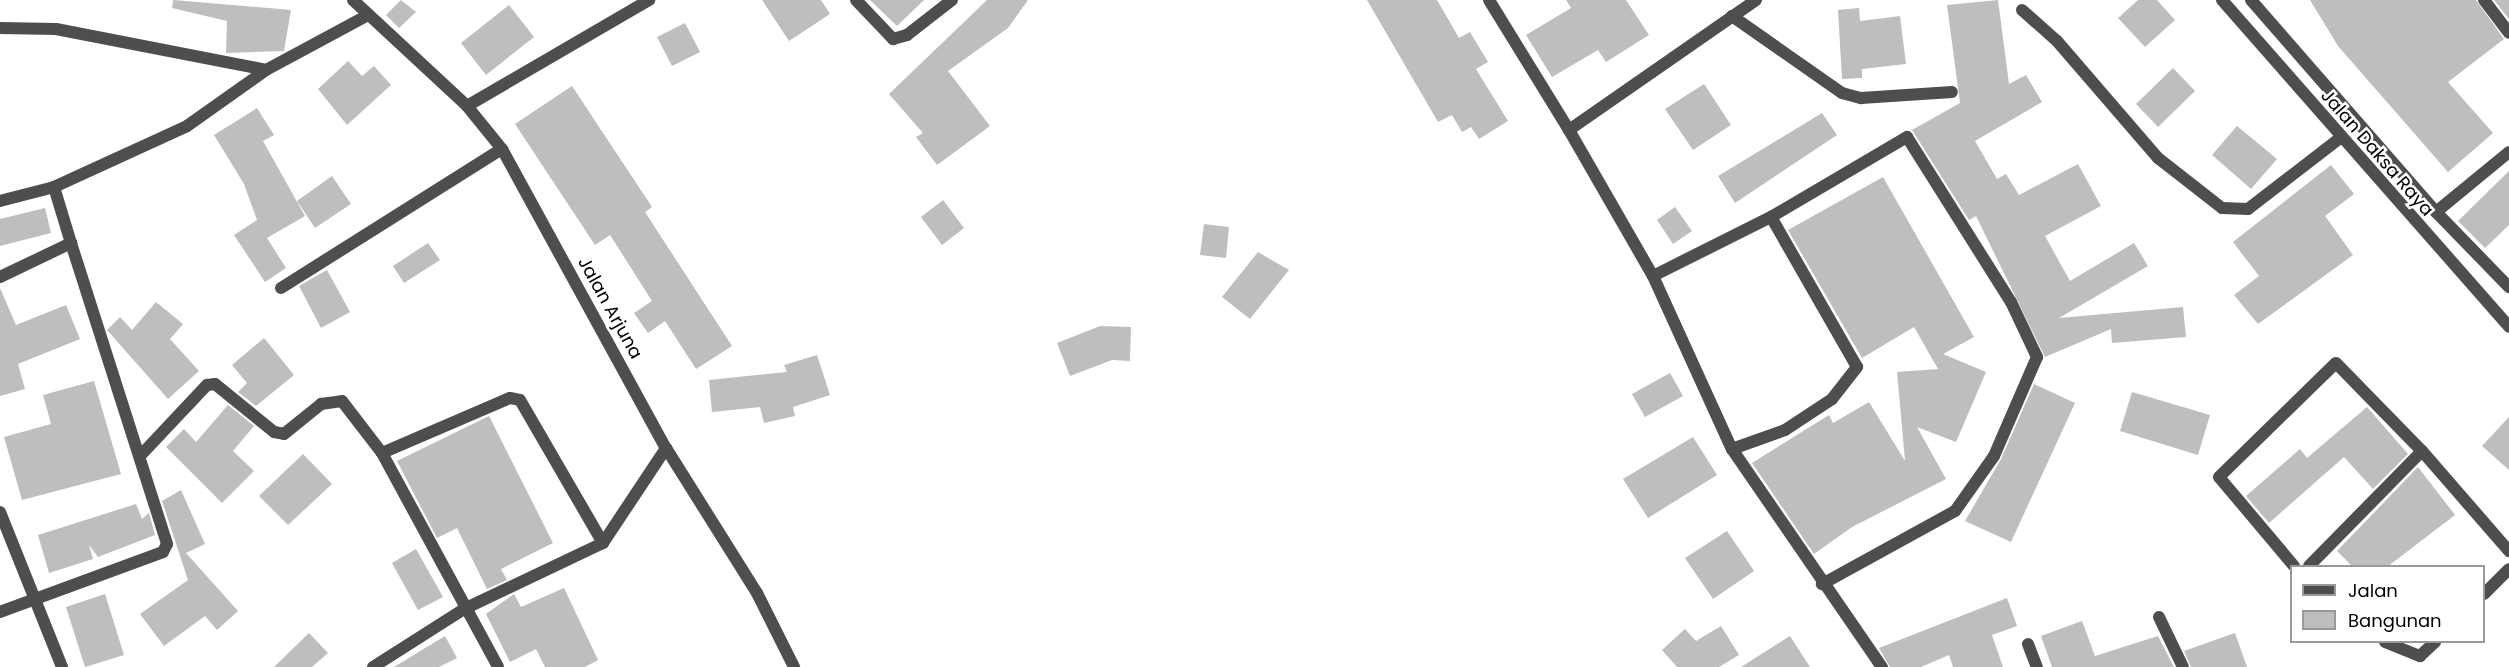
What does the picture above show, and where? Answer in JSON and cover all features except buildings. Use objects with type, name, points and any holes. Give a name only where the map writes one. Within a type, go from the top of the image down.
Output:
[{"type":"street","name":"Jalan Arjuna","points":[[353,0],[467,106],[502,149],[666,448],[757,593],[794,667]]},
{"type":"street","points":[[467,106],[650,0]]},
{"type":"street","points":[[856,0],[893,39],[907,35],[952,0]]},
{"type":"street","points":[[1489,0],[1569,130],[1653,276],[1732,449],[1822,584],[1882,667]]},
{"type":"street","points":[[1569,130],[1756,0]]},
{"type":"street","name":"Jalan Daksa Raya","points":[[2222,0],[2339,139],[2509,327]]},
{"type":"street","name":"Jalan Daksa Raya","points":[[2251,0],[2436,212],[2509,287]]},
{"type":"street","points":[[2484,0],[2509,33]]},
{"type":"street","points":[[2022,10],[2057,41],[2158,158],[2222,208],[2248,209],[2339,139]]},
{"type":"street","points":[[0,201],[54,187],[187,126],[266,70],[368,15]]},
{"type":"street","points":[[1732,16],[1842,93],[1861,98],[1952,92]]},
{"type":"street","points":[[0,28],[56,29],[266,70]]},
{"type":"street","points":[[1653,276],[1771,217],[1904,137],[1912,139],[2011,302],[2037,357],[1994,456],[1955,511],[1822,584]]},
{"type":"street","points":[[281,288],[502,149]]},
{"type":"street","points":[[2436,212],[2509,152]]},
{"type":"street","points":[[0,612],[167,547],[54,187]]},
{"type":"street","points":[[1732,449],[1794,424],[1832,399],[1857,367],[1771,217]]},
{"type":"street","points":[[0,277],[71,243]]},
{"type":"street","points":[[2292,565],[2219,477],[2336,363],[2422,451],[2509,551]]},
{"type":"street","points":[[140,456],[207,385],[215,384],[274,432],[284,434],[321,404],[342,401],[382,453],[464,609],[498,667]]},
{"type":"street","points":[[382,453],[510,398],[520,400],[603,543]]},
{"type":"street","points":[[372,667],[464,609],[603,543],[666,448]]},
{"type":"street","points":[[2311,565],[2422,451]]},
{"type":"street","points":[[0,512],[33,600],[62,667]]},
{"type":"street","points":[[2485,593],[2509,570]]},
{"type":"street","points":[[2159,617],[2183,667]]},
{"type":"street","points":[[2388,643],[2420,656],[2434,643]]},
{"type":"street","points":[[2028,644],[2037,667]]}]
